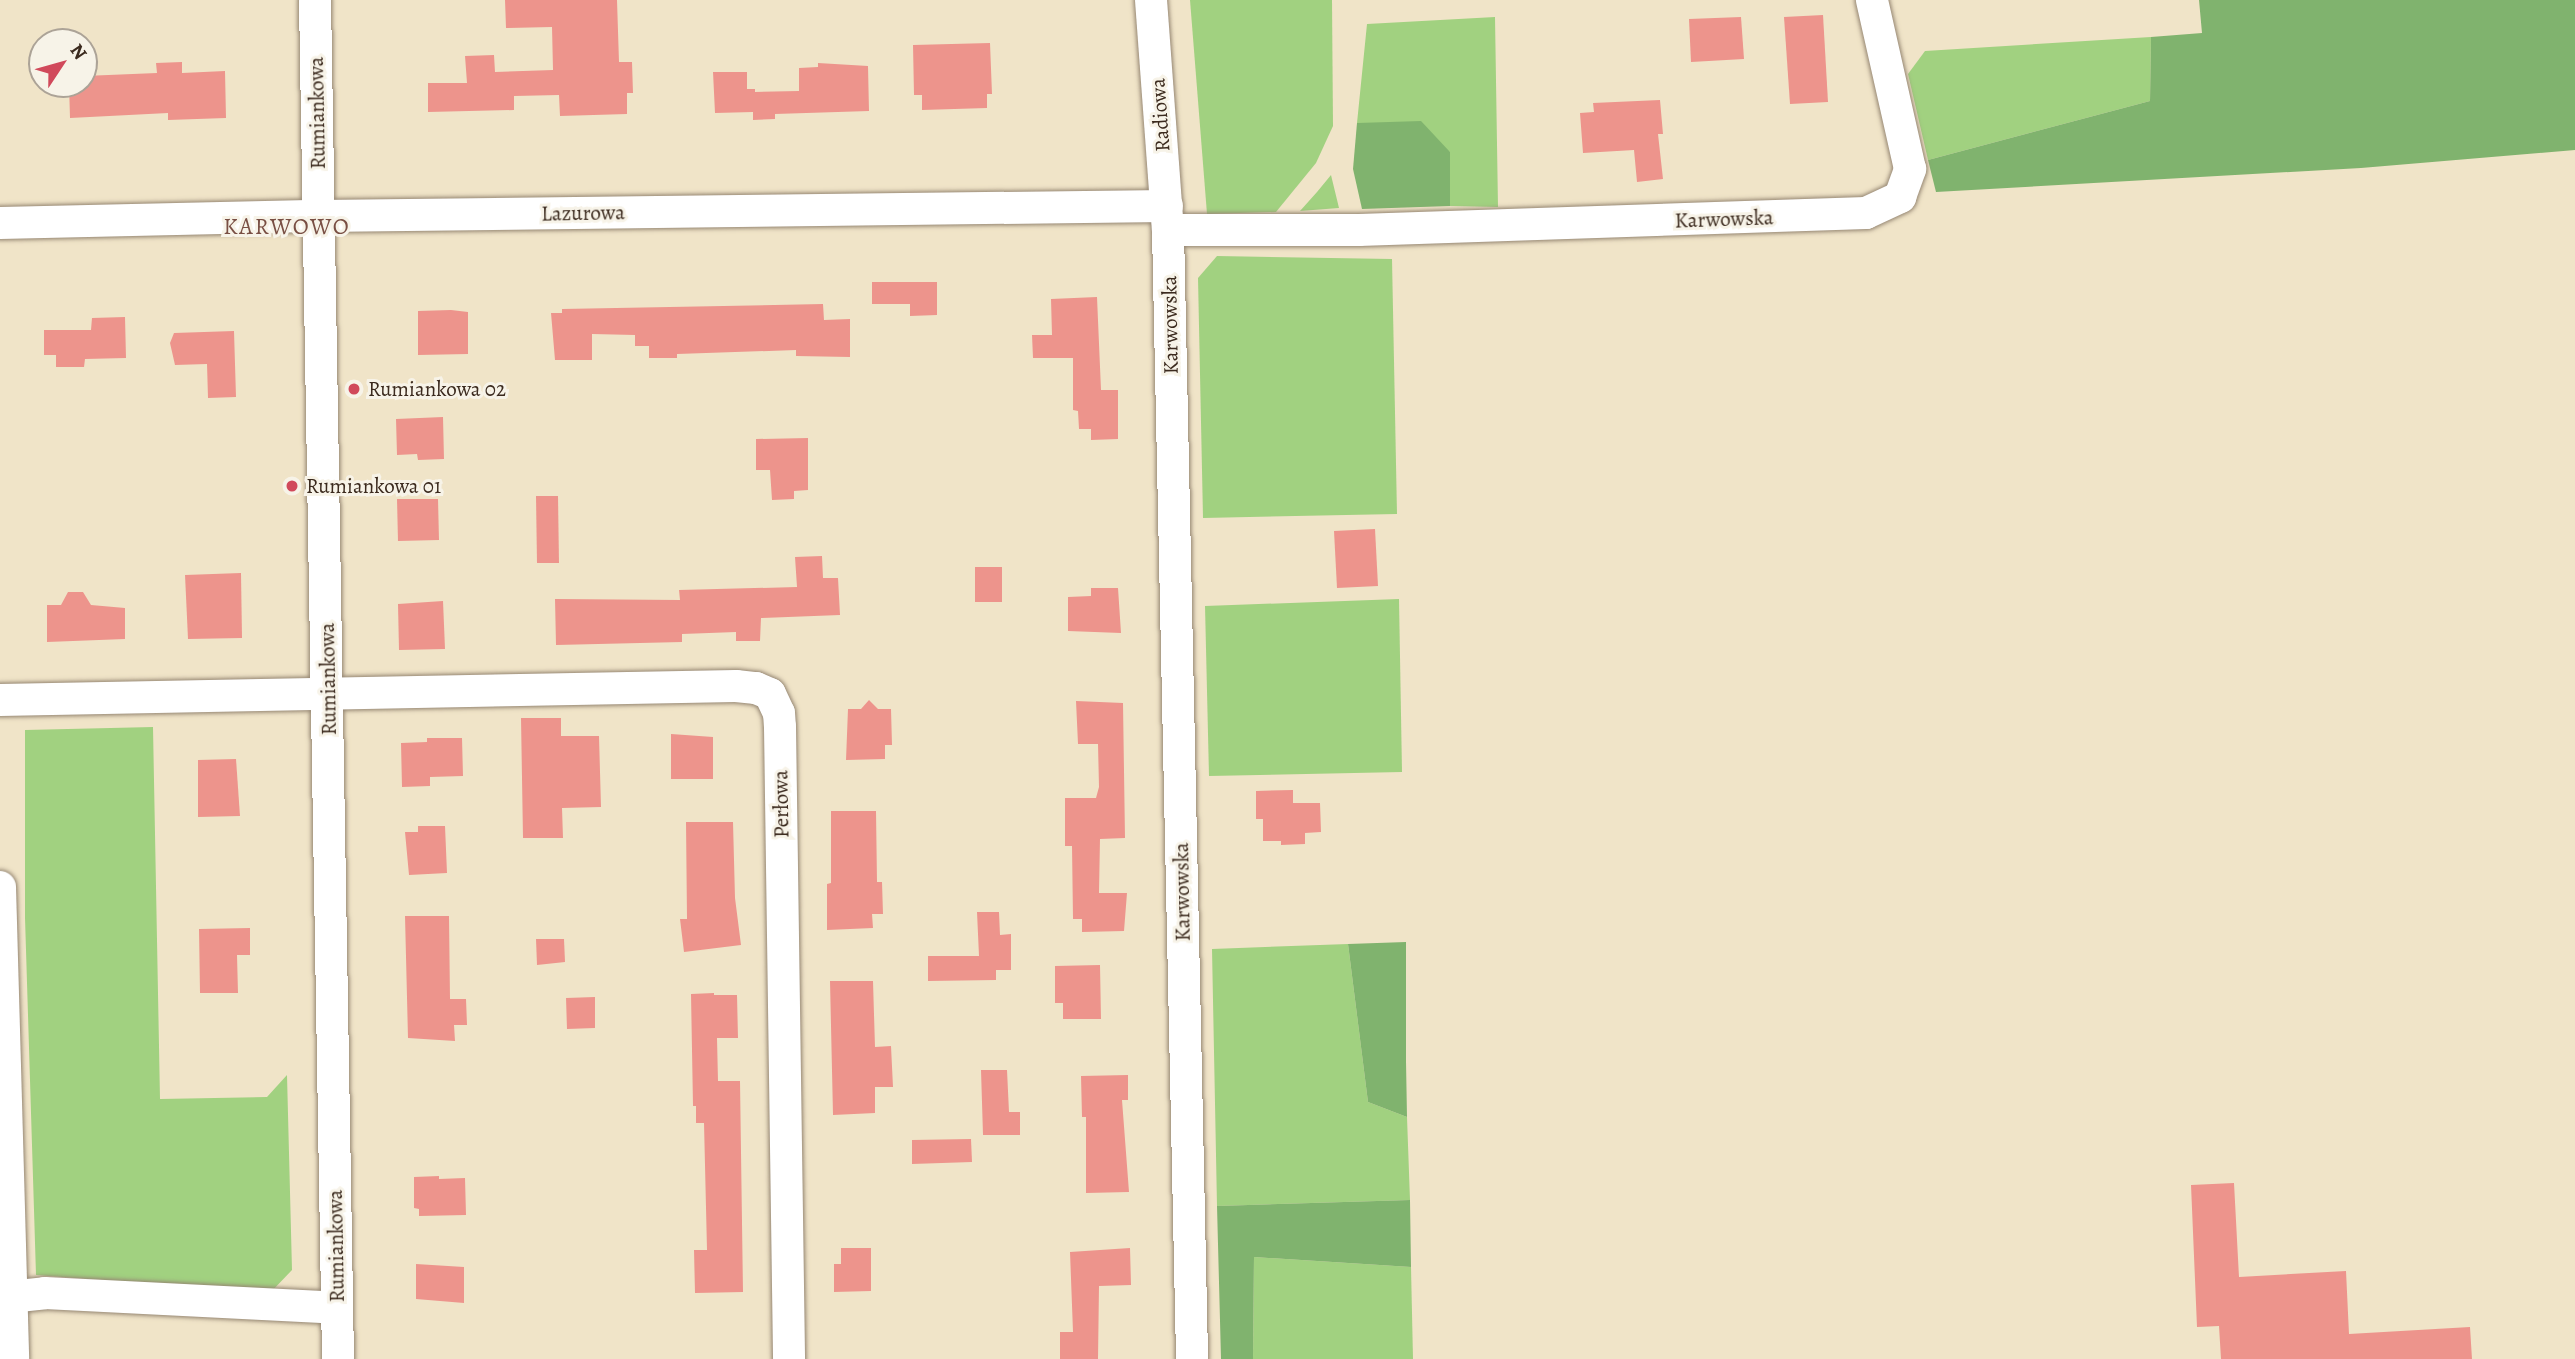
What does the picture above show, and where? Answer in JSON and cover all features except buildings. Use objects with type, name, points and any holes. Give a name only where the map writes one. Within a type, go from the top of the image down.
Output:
[{"type":"street","name":"Rumiankowa","points":[[315,0],[338,1359]]},
{"type":"street","name":"Radiowa","points":[[1151,0],[1167,218]]},
{"type":"street","name":"Karwowska","points":[[1192,1359],[1167,218],[1359,230],[1866,213],[1900,197],[1910,169],[1872,0]]},
{"type":"street","name":"Lazurowa","points":[[0,223],[320,216],[1167,218]]},
{"type":"street","name":"Perłowa","points":[[328,696],[736,686],[756,688],[770,694],[779,713],[780,727],[789,1359]]},
{"type":"street","points":[[0,700],[328,696]]},
{"type":"street","points":[[0,887],[9,1297],[13,1359]]},
{"type":"street","points":[[9,1297],[45,1293],[337,1308]]},
{"type":"green space","points":[[1190,0],[1332,0],[1333,126],[1316,163],[1276,212],[1207,214]]},
{"type":"green space","points":[[2199,0],[2575,0],[2575,150],[2361,168],[1936,192],[1928,160],[2150,101],[2151,37],[2202,33]]},
{"type":"green space","points":[[1495,17],[1498,207],[1450,206],[1450,152],[1357,123],[1367,24]]},
{"type":"green space","points":[[2151,37],[2150,101],[1928,160],[1908,74],[1925,51]]},
{"type":"green space","points":[[1421,121],[1450,152],[1450,206],[1362,209],[1353,169],[1357,123]]},
{"type":"green space","points":[[1331,175],[1339,208],[1300,211],[1317,192]]},
{"type":"green space","points":[[1217,256],[1392,259],[1397,514],[1203,518],[1198,278]]},
{"type":"green space","points":[[1399,599],[1402,772],[1209,776],[1205,606]]},
{"type":"green space","points":[[153,727],[160,1099],[267,1097],[287,1075],[292,1270],[270,1293],[36,1275],[25,918],[25,730]]},
{"type":"green space","points":[[1406,942],[1407,1117],[1368,1102],[1348,944]]},
{"type":"green space","points":[[1348,944],[1368,1102],[1407,1117],[1410,1200],[1217,1206],[1212,949]]},
{"type":"green space","points":[[1410,1200],[1411,1267],[1254,1257],[1253,1359],[1221,1359],[1217,1206]]},
{"type":"green space","points":[[1254,1257],[1411,1267],[1413,1359],[1253,1359]]},
{"type":"place","name":"Rumiankowa 02","points":[[354,389]]},
{"type":"place","name":"Rumiankowa 01","points":[[292,486]]},
{"type":"district","name":"KARWOWO","points":[[287,227]]}]
